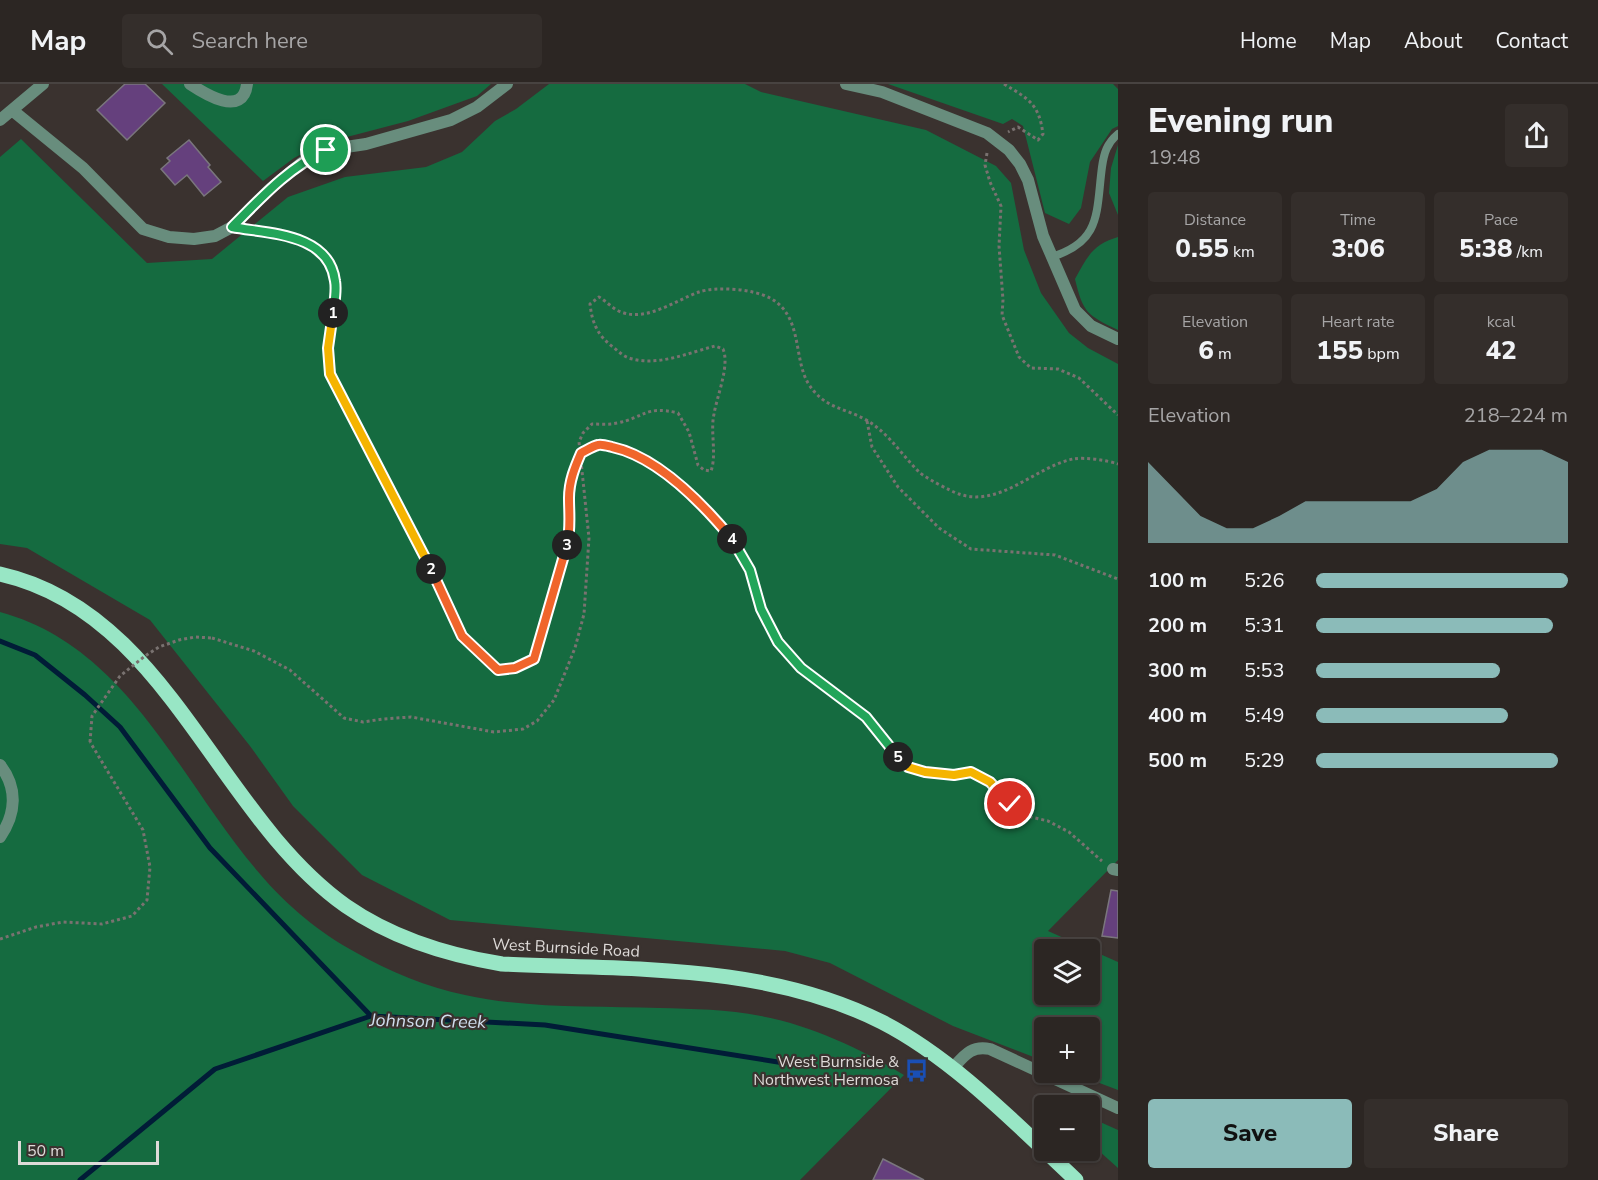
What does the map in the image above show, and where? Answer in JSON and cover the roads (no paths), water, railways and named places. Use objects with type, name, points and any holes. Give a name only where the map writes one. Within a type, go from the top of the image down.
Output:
[{"type":"main road","name":"West Burnside Road","points":[[0,574],[18,578],[59,597],[102,624],[157,679],[228,779],[283,849],[327,891],[369,920],[429,947],[502,964],[692,973],[759,981],[793,989],[854,1009],[883,1023],[952,1069],[1003,1112],[1076,1180]]},
{"type":"street","points":[[0,120],[43,84]]},
{"type":"street","points":[[190,84],[225,102],[238,100],[246,91],[247,84]]},
{"type":"street","points":[[12,110],[83,168],[143,229],[169,237],[194,239],[215,236],[232,227],[270,189],[305,160],[326,150],[366,144],[451,120],[477,107],[507,84]]},
{"type":"street","points":[[846,84],[897,97],[987,133],[1000,142],[1020,164],[1028,180],[1037,218],[1051,257],[1075,310],[1091,326],[1118,339]]},
{"type":"street","points":[[0,765],[8,775],[14,800],[11,815],[0,837]]},
{"type":"street","points":[[952,1069],[970,1050],[990,1049],[1118,1108]]},
{"type":"lane","points":[[1051,257],[1069,252],[1086,238],[1093,228],[1104,159],[1111,140],[1118,134]]},
{"type":"waterway","points":[[0,641],[35,655],[120,727],[210,848],[371,1016]]},
{"type":"waterway","name":"Johnson Creek","points":[[80,1180],[215,1069],[371,1016],[545,1025],[784,1063]]},
{"type":"place","name":"West Burnside & Northwest Hermosa","points":[[917,1071]]}]
